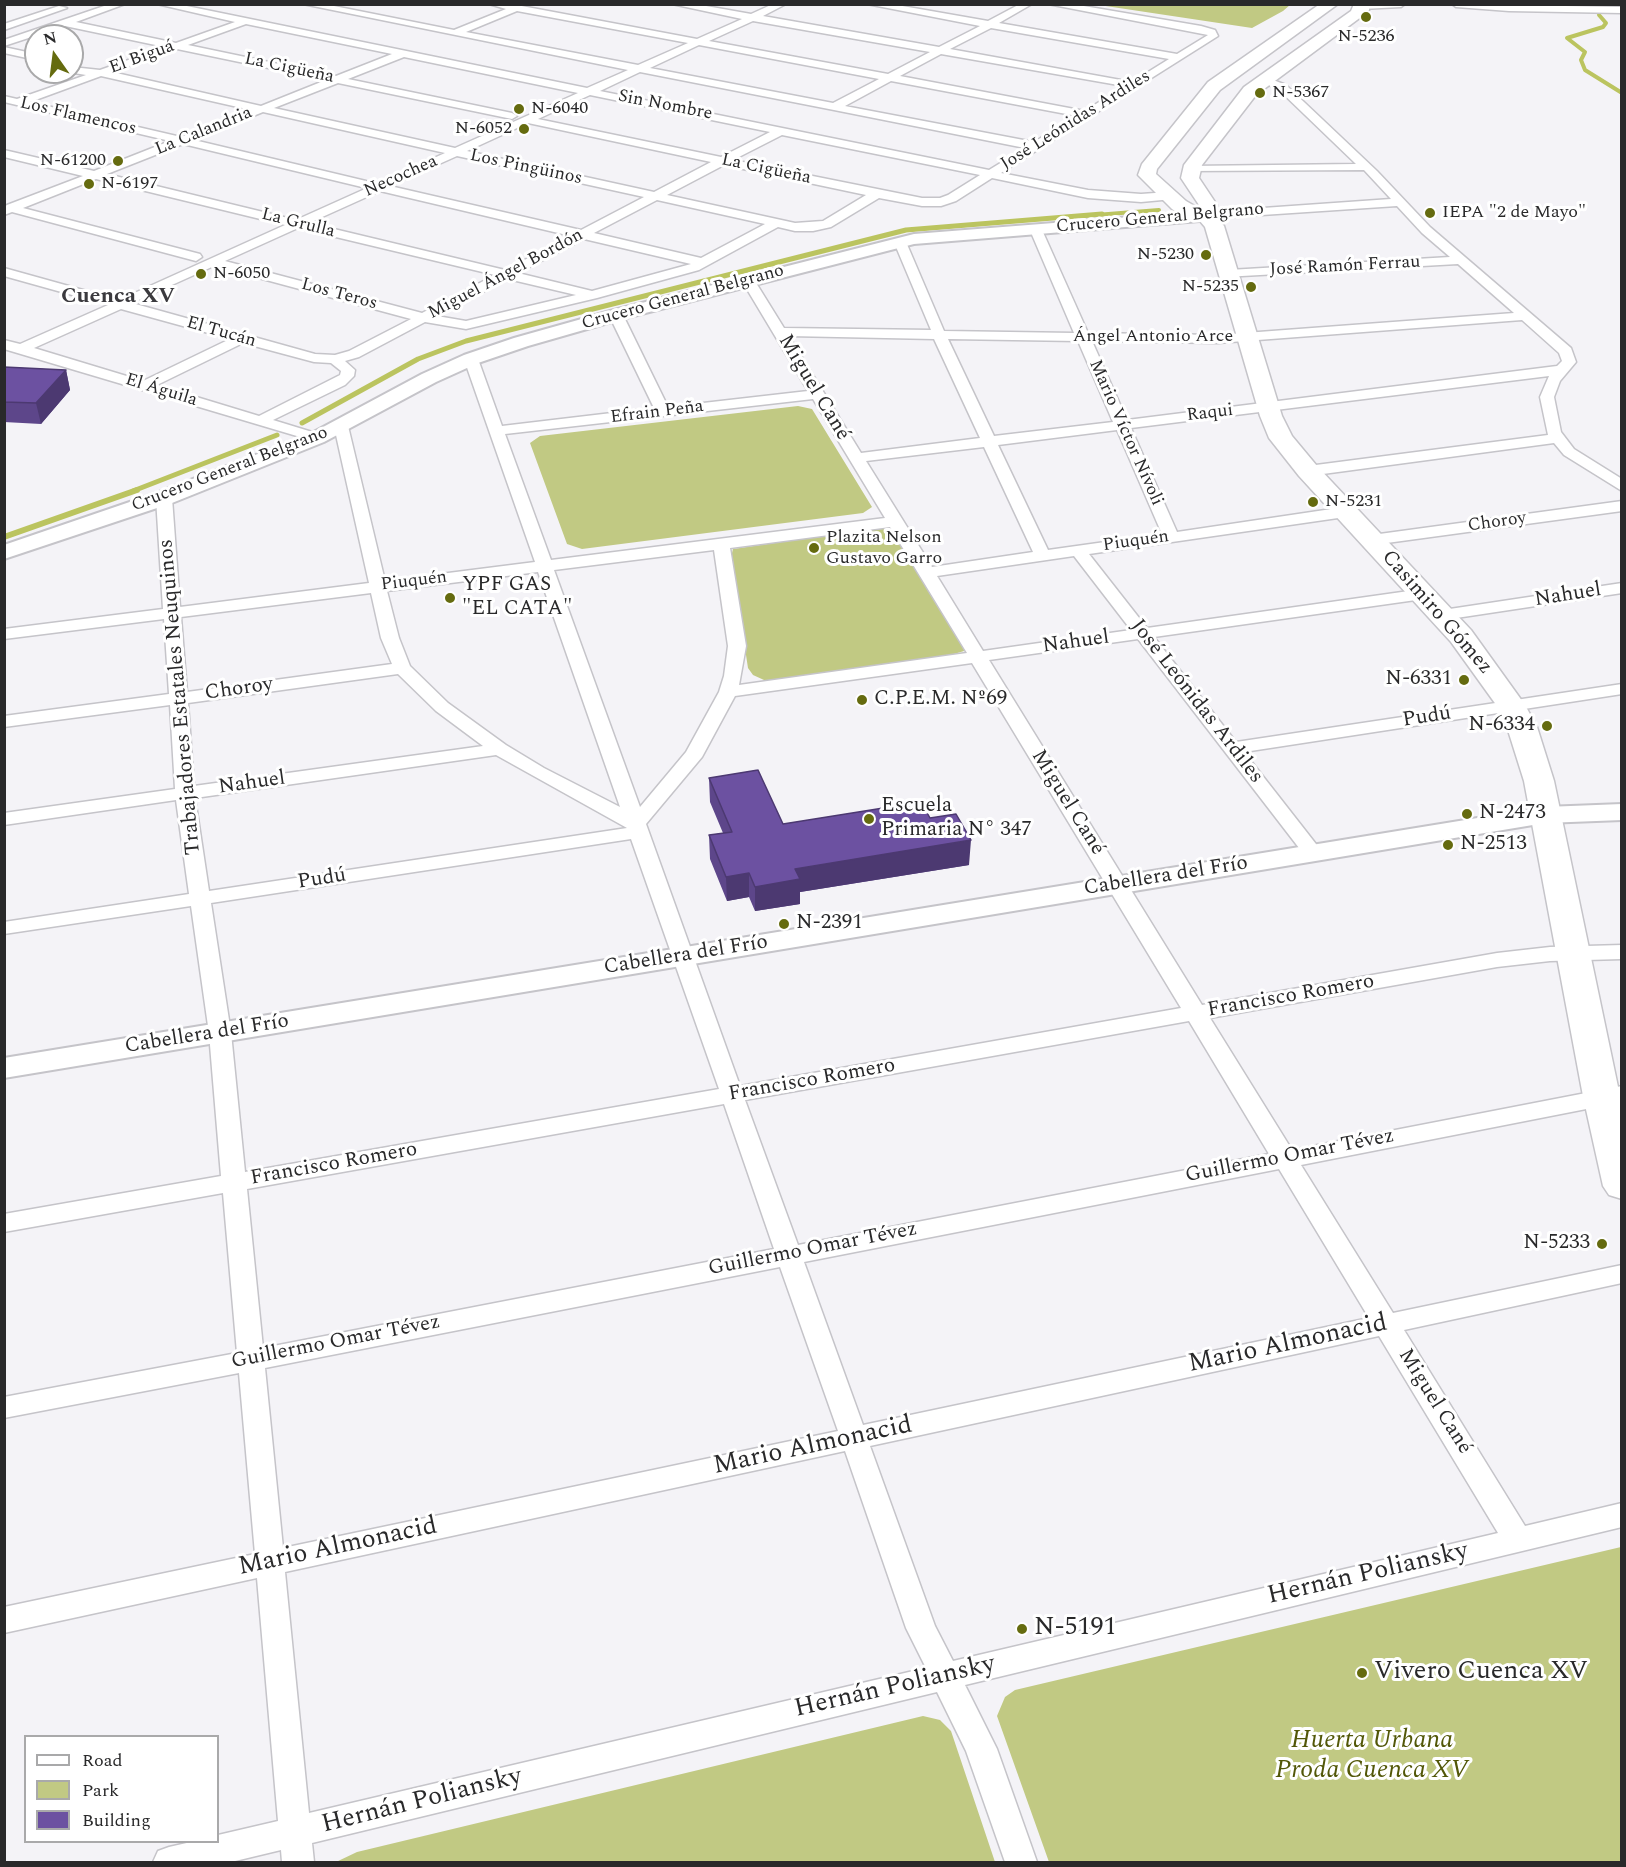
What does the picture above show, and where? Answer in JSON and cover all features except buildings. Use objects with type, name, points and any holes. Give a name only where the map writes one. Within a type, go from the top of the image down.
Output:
[{"type":"main road","points":[[1206,216],[1183,208],[1147,175],[1148,168],[1208,92],[1228,75],[1331,4]]},
{"type":"main road","points":[[1191,170],[1244,97],[1263,80],[1356,15],[1362,5]]},
{"type":"main road","points":[[1228,75],[1263,80]]},
{"type":"main road","name":"Casimiro Gómez","points":[[1191,170],[1190,178],[1208,205],[1206,216],[1216,231],[1268,407],[1281,438],[1345,512],[1443,615],[1478,657],[1511,705],[1533,755],[1572,954],[1611,1095],[1622,1186]]},
{"type":"street","points":[[46,4],[91,14]]},
{"type":"street","points":[[4,43],[121,4]]},
{"type":"street","name":"Sin Nombre","points":[[161,4],[1104,196],[1141,198],[1169,196]]},
{"type":"street","name":"Sin Nombre","points":[[307,4],[1035,146]]},
{"type":"street","points":[[493,4],[1086,114]]},
{"type":"street","points":[[454,33],[527,4]]},
{"type":"street","points":[[676,4],[1134,85]]},
{"type":"street","name":"Necochea","points":[[4,343],[762,4]]},
{"type":"street","name":"Necochea","points":[[21,349],[782,4]]},
{"type":"street","points":[[871,4],[1178,57]]},
{"type":"street","points":[[834,107],[1028,4]]},
{"type":"street","name":"José Leónidas Ardiles","points":[[934,203],[952,198],[1213,36],[1211,32],[1052,4]]},
{"type":"street","points":[[1362,5],[1401,4]]},
{"type":"street","points":[[1456,4],[1509,8],[1622,10]]},
{"type":"street","points":[[4,27],[63,8]]},
{"type":"street","name":"El Biguá","points":[[4,107],[245,21]]},
{"type":"street","name":"La Cigüeña","points":[[66,23],[512,116]]},
{"type":"street","points":[[4,50],[24,54]]},
{"type":"street","name":"La Calandria","points":[[8,210],[404,54]]},
{"type":"street","points":[[4,55],[24,59]]},
{"type":"street","name":"Los Pingüinos","points":[[84,68],[795,227],[827,224],[877,194]]},
{"type":"street","name":"Los Pingüinos","points":[[84,71],[100,73]]},
{"type":"street","points":[[1263,80],[1282,87],[1366,166],[1418,223],[1566,351],[1569,362],[1553,380],[1547,397],[1557,438],[1580,461],[1622,486]]},
{"type":"street","name":"Los Flamencos","points":[[4,99],[362,183]]},
{"type":"street","name":"La Cigüeña","points":[[528,120],[877,194],[934,203]]},
{"type":"street","name":"Miguel Ángel Bordón","points":[[335,359],[354,354],[782,130]]},
{"type":"street","name":"La Grulla","points":[[4,153],[592,295]]},
{"type":"street","points":[[1191,170],[1366,166]]},
{"type":"street","points":[[379,187],[704,263]]},
{"type":"street","name":"Crucero General Belgrano","points":[[4,552],[164,498],[316,438],[429,378],[471,359],[616,315],[900,242],[930,237],[1400,202]]},
{"type":"street","points":[[8,210],[196,257]]},
{"type":"street","points":[[592,295],[704,263],[776,223]]},
{"type":"street","name":"Mario Víctor Nívoli","points":[[1036,230],[1171,537]]},
{"type":"street","points":[[900,242],[939,334],[1043,556]]},
{"type":"street","name":"José Ramón Ferrau","points":[[1229,274],[1461,260]]},
{"type":"street","name":"Los Teros","points":[[213,262],[424,318],[466,325],[592,295]]},
{"type":"street","name":"El Tucán","points":[[4,272],[314,358],[335,359]]},
{"type":"street","name":"Miguel Cané","points":[[748,281],[1518,1540]]},
{"type":"street","points":[[616,315],[663,412]]},
{"type":"street","name":"Ángel Antonio Arce","points":[[779,332],[1248,337],[1526,316]]},
{"type":"street","points":[[144,386],[242,338]]},
{"type":"street","name":"El Águila","points":[[4,343],[316,438]]},
{"type":"street","points":[[260,421],[340,382],[347,376],[348,370],[335,359]]},
{"type":"street","points":[[471,359],[921,1628],[981,1749],[1021,1863]]},
{"type":"street","name":"Raqui","points":[[856,458],[1563,370]]},
{"type":"street","name":"Efrain Peña","points":[[497,432],[816,393]]},
{"type":"street","points":[[341,426],[378,587],[395,653],[402,668],[442,707],[500,749],[637,828]]},
{"type":"street","points":[[1308,471],[1557,438]]},
{"type":"street","name":"Trabajadores Estatales Neuquinos","points":[[164,498],[185,794],[220,1033],[298,1847]]},
{"type":"street","name":"Choroy","points":[[1372,540],[1622,506]]},
{"type":"street","name":"Piuquén","points":[[926,573],[1345,512]]},
{"type":"street","name":"Piuquén","points":[[4,634],[895,522]]},
{"type":"street","points":[[637,828],[695,753],[728,692],[733,676],[737,646],[721,544]]},
{"type":"street","name":"José Leónidas Ardiles","points":[[1078,551],[1313,853]]},
{"type":"street","name":"Nahuel","points":[[1443,615],[1622,588]]},
{"type":"street","name":"Nahuel","points":[[728,692],[1423,594]]},
{"type":"street","name":"Choroy","points":[[4,722],[402,668]]},
{"type":"street","name":"Pudú","points":[[1232,748],[1622,689]]},
{"type":"street","name":"Nahuel","points":[[4,819],[500,749]]},
{"type":"street","name":"Cabellera del Frío","points":[[4,1068],[1545,815],[1622,812]]},
{"type":"street","name":"Pudú","points":[[4,928],[637,828]]},
{"type":"street","name":"Francisco Romero","points":[[4,1223],[1505,959],[1622,952]]},
{"type":"street","name":"Guillermo Omar Tévez","points":[[4,1408],[1611,1095]]},
{"type":"street","name":"Mario Almonacid","points":[[4,1620],[1622,1274]]},
{"type":"street","name":"Hernán Poliansky","points":[[169,1863],[298,1847],[944,1676],[1622,1515]]},
{"type":"green space","points":[[1290,4],[1283,11],[1252,28],[1099,5]]},
{"type":"green space","points":[[798,406],[812,409],[872,507],[863,513],[582,549],[567,544],[530,443],[540,436]]},
{"type":"green space","points":[[885,527],[895,530],[967,647],[964,651],[951,655],[775,680],[764,680],[753,675],[748,668],[731,557],[733,549]]},
{"type":"green space","name":"Huerta Urbana Proda Cuenca XV","points":[[1621,1547],[1621,1862],[1049,1862],[997,1716],[1005,1697],[1015,1690]]},
{"type":"green space","points":[[923,1716],[940,1720],[951,1731],[995,1862],[336,1862],[357,1852]]},
{"type":"waterway","points":[[1599,15],[1606,23],[1603,27],[1567,38],[1585,52],[1581,60],[1585,70],[1622,93]]},
{"type":"waterway","points":[[1083,216],[1159,210]]},
{"type":"waterway","points":[[302,423],[418,359],[466,341],[906,230],[1102,214]]},
{"type":"waterway","points":[[133,491],[277,435]]},
{"type":"waterway","points":[[4,537],[137,490]]},
{"type":"place","name":"N-5236","points":[[1366,17]]},
{"type":"place","name":"N-5367","points":[[1260,93]]},
{"type":"place","name":"N-6040","points":[[519,109]]},
{"type":"place","name":"N-6052","points":[[524,129]]},
{"type":"place","name":"N-61200","points":[[118,161]]},
{"type":"place","name":"N-6197","points":[[89,184]]},
{"type":"place","name":"IEPA \"2 de Mayo\"","points":[[1430,213]]},
{"type":"place","name":"N-5230","points":[[1206,255]]},
{"type":"place","name":"N-6050","points":[[201,274]]},
{"type":"place","name":"N-5235","points":[[1251,287]]},
{"type":"place","name":"N-5231","points":[[1313,502]]},
{"type":"place","name":"Plazita Nelson Gustavo Garro","points":[[814,548]]},
{"type":"place","name":"YPF GAS \"EL CATA\"","points":[[450,598]]},
{"type":"place","name":"N-6331","points":[[1464,680]]},
{"type":"place","name":"C.P.E.M. Nº69","points":[[862,700]]},
{"type":"place","name":"N-6334","points":[[1547,726]]},
{"type":"place","name":"N-2473","points":[[1467,814]]},
{"type":"place","name":"Escuela Primaria N° 347","points":[[869,819]]},
{"type":"place","name":"N-2513","points":[[1448,845]]},
{"type":"place","name":"N-2391","points":[[784,924]]},
{"type":"place","name":"N-5233","points":[[1602,1244]]},
{"type":"place","name":"N-5191","points":[[1022,1629]]},
{"type":"place","name":"Vivero Cuenca XV","points":[[1362,1673]]},
{"type":"district","name":"Cuenca XV","points":[[118,298]]}]
